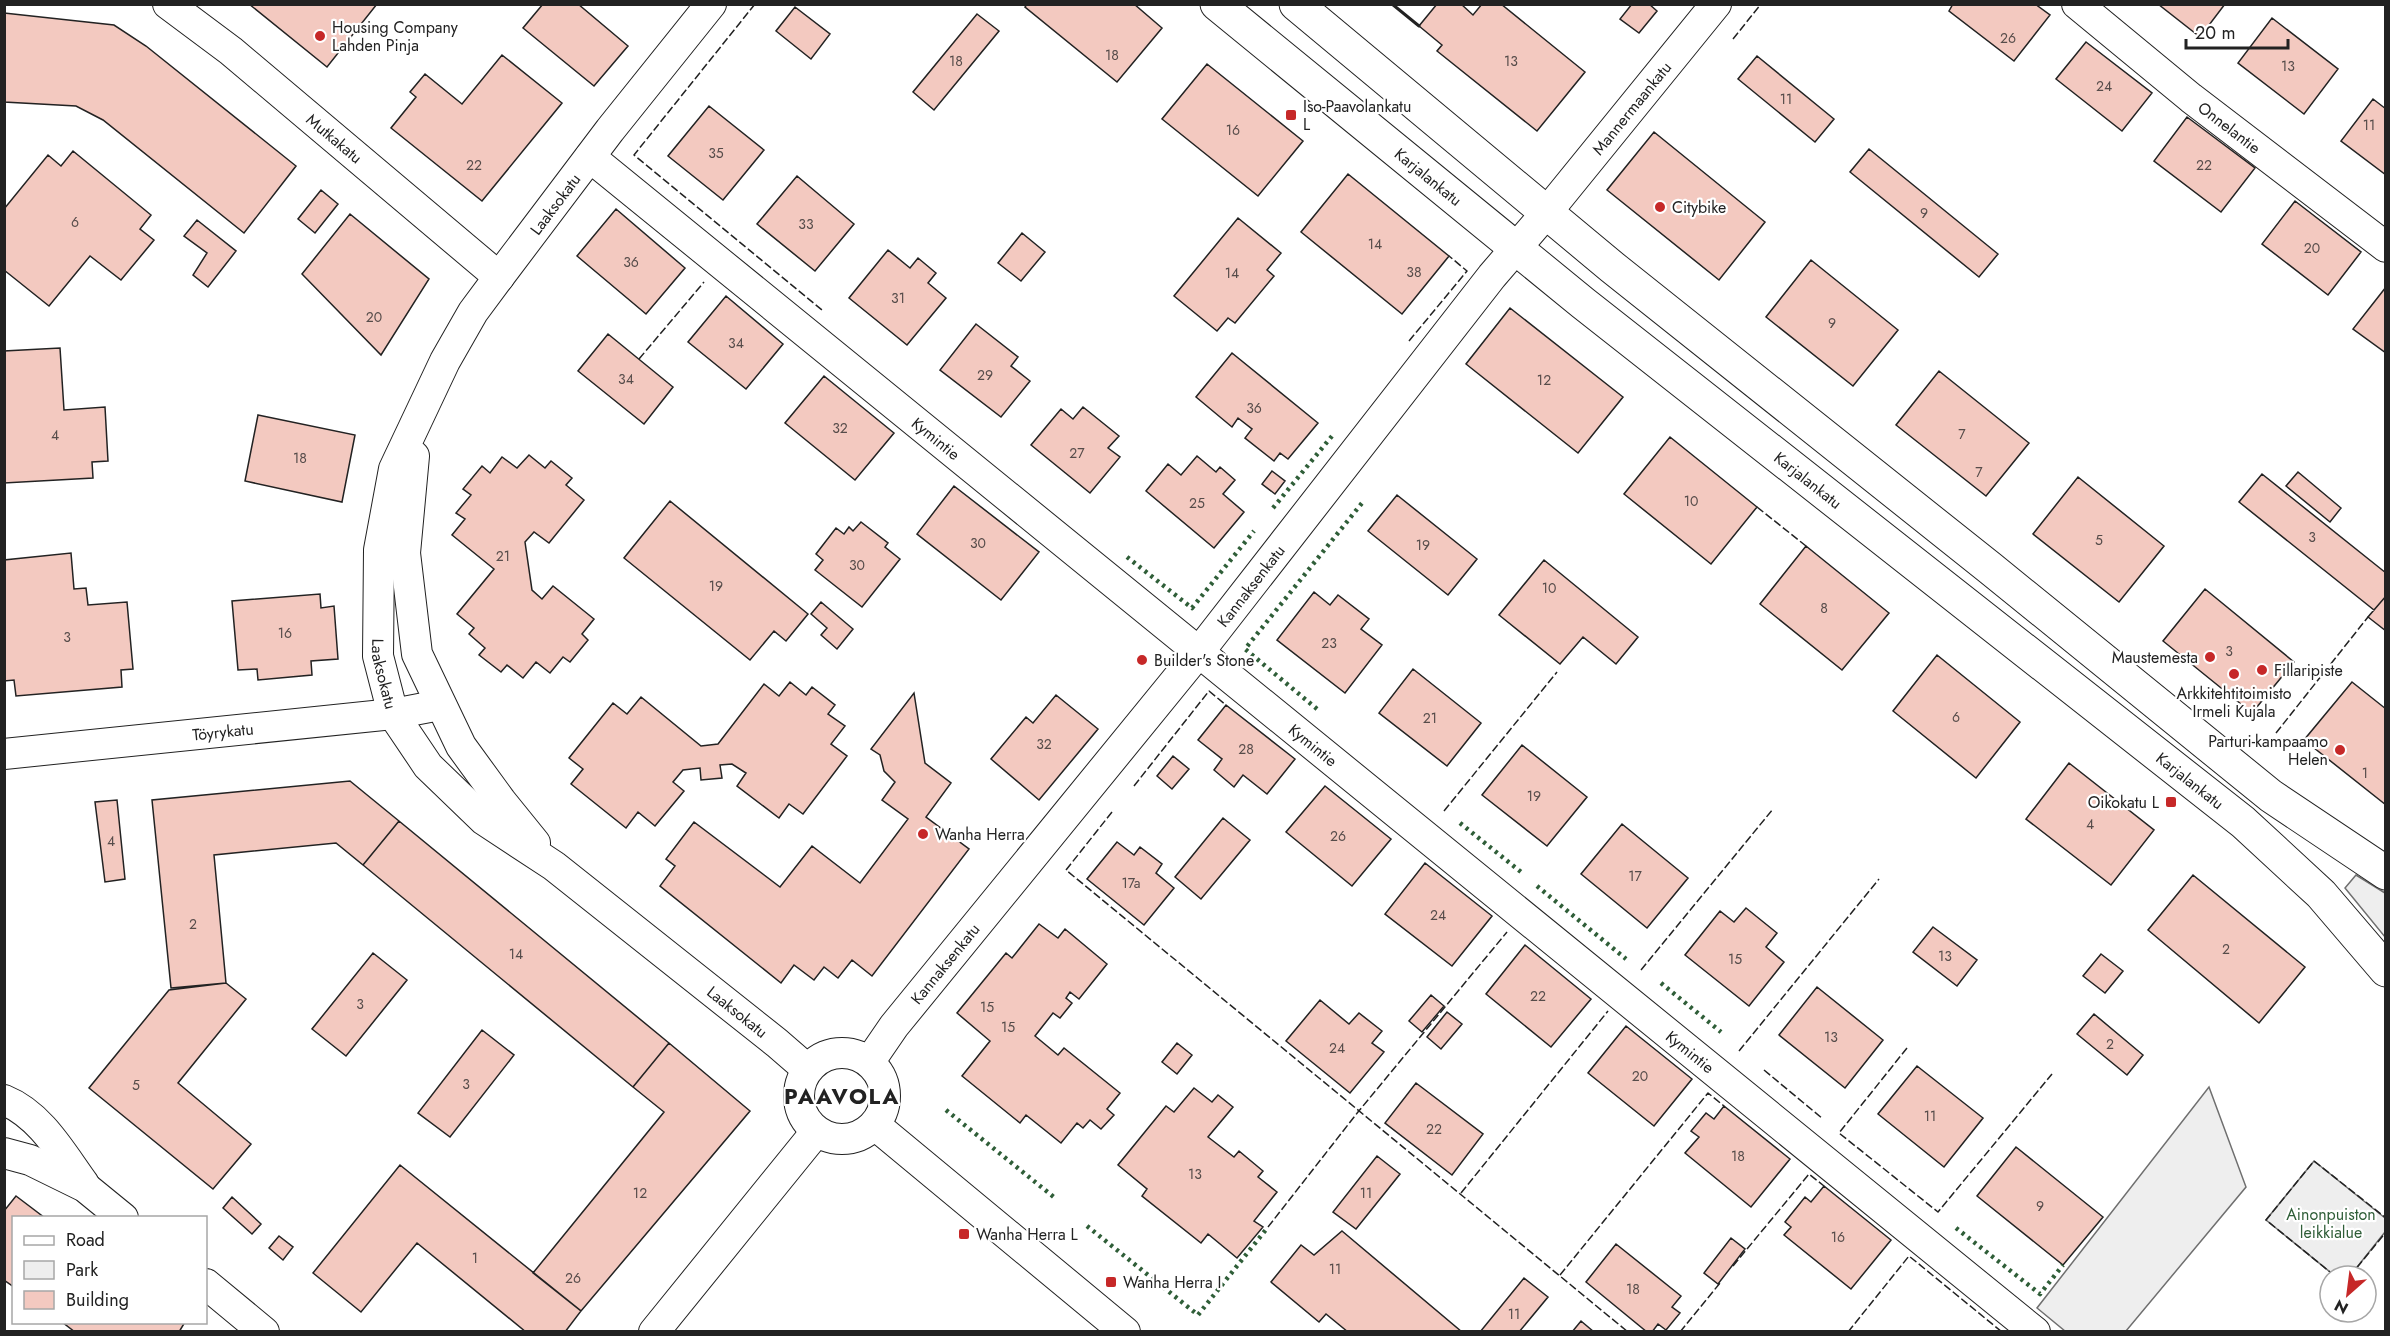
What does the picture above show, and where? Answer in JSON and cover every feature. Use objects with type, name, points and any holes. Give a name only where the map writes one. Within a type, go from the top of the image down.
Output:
[{"type":"main road","name":"Karjalankatu","points":[[1217,4],[1516,249],[2243,822],[2321,894],[2385,970]]},
{"type":"main road","points":[[1296,4],[1547,213],[2271,796],[2385,873]]},
{"type":"street","name":"Laaksokatu","points":[[711,4],[473,312],[445,361],[394,469],[379,550],[378,656],[393,714],[428,766],[484,820],[554,866],[807,1069]]},
{"type":"street","name":"Mannermaankatu","points":[[1516,249],[1716,4]]},
{"type":"street","name":"Onnelantie","points":[[2077,4],[2191,98],[2385,247]]},
{"type":"street","name":"Mutkakatu","points":[[173,6],[240,59],[499,278]]},
{"type":"street","name":"Kymintie","points":[[591,157],[2035,1332]]},
{"type":"street","name":"Kannaksenkatu","points":[[870,1061],[894,1026],[1199,652],[1492,276],[1516,249]]},
{"type":"street","name":"Laaksokatu","points":[[418,416],[405,554],[417,654],[461,746],[501,801],[554,866]]},
{"type":"street","name":"Töyrykatu","points":[[4,753],[393,714],[440,705]]},
{"type":"street","points":[[848,1052],[870,1061],[884,1080],[886,1104],[875,1125],[858,1138],[836,1140],[816,1132],[802,1114],[798,1091],[807,1069],[825,1055],[848,1052]]},
{"type":"street","points":[[4,1100],[24,1111],[46,1132],[85,1187]]},
{"type":"street","points":[[875,1125],[1125,1332]]},
{"type":"street","points":[[654,1332],[816,1132]]},
{"type":"street","points":[[4,1153],[30,1160],[85,1187],[121,1216]]},
{"type":"street","points":[[207,1285],[264,1332]]},
{"type":"green space","points":[[2356,875],[2385,893],[2385,937],[2345,888]]},
{"type":"green space","points":[[2209,1087],[2246,1187],[2126,1331],[2065,1331],[2037,1308]]},
{"type":"green space","name":"Ainonpuiston leikkialue","points":[[2314,1161],[2385,1218],[2385,1232],[2360,1264],[2320,1264],[2266,1220]]},
{"type":"building","name":"Housing Company Lahden Pinja","points":[[249,4],[377,4],[327,67]]},
{"type":"building","points":[[543,4],[578,4],[628,46],[594,86],[523,28]]},
{"type":"building","points":[[1027,4],[1134,4],[1162,28],[1117,82],[1025,7]]},
{"type":"building","points":[[1437,4],[1461,4],[1473,15],[1482,4],[1501,4],[1585,72],[1537,131],[1437,51],[1442,45],[1419,26]]},
{"type":"building","points":[[1632,4],[1649,4],[1657,11],[1639,33],[1620,19]]},
{"type":"building","points":[[1953,4],[2035,4],[2050,15],[2014,61],[1949,11]]},
{"type":"building","points":[[2158,4],[2225,4],[2200,37]]},
{"type":"building","points":[[795,7],[830,34],[811,59],[776,31]]},
{"type":"building","points":[[4,13],[114,25],[146,46],[296,166],[244,233],[103,120],[76,106],[4,102]]},
{"type":"building","points":[[977,14],[999,31],[934,110],[913,92]]},
{"type":"building","points":[[2272,18],[2338,69],[2304,114],[2238,63]]},
{"type":"building","points":[[2086,42],[2152,93],[2122,131],[2056,79]]},
{"type":"building","points":[[502,55],[562,103],[482,201],[391,128],[416,97],[410,92],[425,74],[462,104]]},
{"type":"building","points":[[1757,56],[1834,119],[1815,142],[1738,79]]},
{"type":"building","points":[[1207,64],[1303,141],[1258,196],[1162,119]]},
{"type":"building","points":[[2373,99],[2386,109],[2386,175],[2341,141]]},
{"type":"building","points":[[709,106],[764,150],[723,200],[668,156]]},
{"type":"building","points":[[2187,117],[2255,168],[2221,212],[2154,161]]},
{"type":"building","points":[[1654,132],[1765,222],[1719,280],[1607,190]]},
{"type":"building","points":[[1869,149],[1998,254],[1979,277],[1850,172]]},
{"type":"building","points":[[73,151],[151,215],[140,229],[154,240],[121,280],[90,256],[49,306],[4,270],[4,209],[48,155],[61,166]]},
{"type":"building","points":[[1348,174],[1449,256],[1402,314],[1301,232]]},
{"type":"building","points":[[797,176],[854,224],[815,271],[757,224]]},
{"type":"building","points":[[321,190],[338,204],[315,233],[298,219]]},
{"type":"building","points":[[2295,201],[2361,252],[2328,295],[2262,244]]},
{"type":"building","points":[[616,209],[685,268],[646,314],[577,256]]},
{"type":"building","points":[[350,214],[429,279],[381,355],[302,274]]},
{"type":"building","points":[[1238,218],[1281,253],[1267,270],[1274,276],[1235,323],[1228,318],[1217,331],[1174,296]]},
{"type":"building","points":[[197,220],[236,251],[208,287],[193,275],[207,253],[184,236]]},
{"type":"building","points":[[1022,233],[1045,252],[1021,281],[998,263]]},
{"type":"building","points":[[888,250],[910,268],[918,258],[936,273],[928,283],[946,298],[907,345],[849,298]]},
{"type":"building","points":[[1811,260],[1898,330],[1853,386],[1766,317]]},
{"type":"building","points":[[2386,287],[2386,353],[2353,329]]},
{"type":"building","points":[[726,296],[783,344],[746,389],[688,342]]},
{"type":"building","points":[[1510,308],[1623,397],[1578,453],[1466,364]]},
{"type":"building","points":[[976,324],[1018,357],[1011,366],[1030,381],[1001,417],[940,370]]},
{"type":"building","points":[[608,334],[673,387],[644,424],[578,371]]},
{"type":"building","points":[[60,348],[64,410],[105,407],[108,461],[92,462],[93,478],[4,483],[4,351]]},
{"type":"building","points":[[1232,353],[1318,423],[1288,459],[1280,453],[1274,461],[1245,438],[1252,429],[1238,418],[1232,427],[1196,397]]},
{"type":"building","points":[[1939,371],[2029,443],[1986,496],[1896,425]]},
{"type":"building","points":[[824,376],[894,433],[855,480],[785,423]]},
{"type":"building","points":[[1083,407],[1119,436],[1108,448],[1120,457],[1090,493],[1031,445],[1061,409],[1073,419]]},
{"type":"building","points":[[258,415],[355,435],[342,502],[245,481]]},
{"type":"building","points":[[1670,437],[1757,507],[1711,564],[1624,494]]},
{"type":"building","points":[[529,455],[545,468],[551,461],[572,478],[566,485],[584,500],[549,543],[534,532],[525,542],[532,590],[542,599],[553,586],[594,619],[582,634],[588,640],[570,662],[563,657],[550,673],[536,662],[523,678],[507,665],[501,672],[479,655],[485,648],[469,634],[474,628],[457,614],[494,569],[452,535],[465,519],[456,513],[471,495],[463,489],[482,466],[490,473],[502,457],[517,468]]},
{"type":"building","points":[[1197,456],[1216,472],[1220,467],[1235,480],[1223,494],[1244,512],[1214,548],[1146,491],[1168,464],[1181,475]]},
{"type":"building","points":[[1272,471],[1285,481],[1275,494],[1262,484]]},
{"type":"building","points":[[2298,472],[2341,508],[2330,522],[2286,486]]},
{"type":"building","points":[[2262,474],[2386,573],[2386,596],[2374,610],[2239,502]]},
{"type":"building","points":[[2078,477],[2164,546],[2119,602],[2033,534]]},
{"type":"building","points":[[954,486],[1039,552],[1001,600],[917,534]]},
{"type":"building","points":[[1397,495],[1477,559],[1448,595],[1368,531]]},
{"type":"building","points":[[670,501],[808,614],[786,641],[774,631],[750,660],[624,558]]},
{"type":"building","points":[[861,522],[888,543],[885,547],[900,559],[862,607],[815,570],[823,560],[816,554],[836,528],[844,534],[849,527],[853,531]]},
{"type":"building","points":[[1806,546],[1889,613],[1842,670],[1760,604]]},
{"type":"building","points":[[71,553],[74,589],[86,588],[88,605],[127,602],[133,669],[121,670],[122,687],[16,696],[14,680],[4,681],[4,560]]},
{"type":"building","points":[[1544,560],[1638,637],[1616,664],[1583,637],[1560,664],[1499,615]]},
{"type":"building","points":[[2205,589],[2294,662],[2252,713],[2163,641]]},
{"type":"building","points":[[1314,592],[1330,605],[1338,595],[1369,619],[1361,629],[1382,645],[1345,693],[1277,640]]},
{"type":"building","points":[[320,594],[321,608],[334,606],[338,659],[311,661],[312,675],[258,680],[257,669],[238,670],[232,601]]},
{"type":"building","points":[[2386,596],[2386,631],[2368,617]]},
{"type":"building","points":[[821,602],[853,629],[837,649],[821,635],[827,628],[811,614]]},
{"type":"building","points":[[1937,655],[2020,722],[1976,778],[1893,711]]},
{"type":"building","points":[[1413,669],[1481,723],[1447,766],[1379,713]]},
{"type":"building","points":[[790,682],[806,695],[812,687],[835,705],[828,714],[845,726],[831,744],[847,756],[803,814],[789,804],[779,818],[737,786],[746,773],[732,764],[720,765],[722,778],[701,780],[700,768],[683,770],[673,782],[684,791],[655,826],[638,812],[626,828],[571,784],[583,769],[569,758],[613,703],[627,714],[641,697],[701,746],[718,744],[764,684],[779,696]]},
{"type":"building","points":[[2352,682],[2386,709],[2386,805],[2304,740]]},
{"type":"building","name":"Wanha Herra","points":[[914,693],[925,763],[951,783],[926,817],[969,849],[872,976],[852,960],[838,978],[824,967],[814,980],[794,965],[781,983],[660,886],[675,866],[666,859],[694,822],[780,887],[812,846],[860,883],[908,819],[882,800],[895,782],[884,771],[880,755],[871,749]]},
{"type":"building","points":[[1056,695],[1098,729],[1039,800],[991,759],[1026,717],[1033,723]]},
{"type":"building","points":[[1226,705],[1295,759],[1267,794],[1243,775],[1234,787],[1214,770],[1222,759],[1198,740]]},
{"type":"building","points":[[1522,745],[1587,797],[1547,846],[1482,795]]},
{"type":"building","points":[[1173,756],[1189,769],[1172,789],[1157,776]]},
{"type":"building","points":[[2069,763],[2154,830],[2111,885],[2026,819]]},
{"type":"building","points":[[350,781],[399,821],[363,865],[336,843],[214,855],[226,983],[171,988],[152,800]]},
{"type":"building","points":[[1325,786],[1391,839],[1352,886],[1286,832]]},
{"type":"building","points":[[117,800],[125,879],[105,882],[95,802]]},
{"type":"building","points":[[1223,818],[1250,840],[1201,899],[1175,877]]},
{"type":"building","points":[[399,821],[669,1043],[633,1087],[363,865]]},
{"type":"building","points":[[1622,824],[1688,878],[1647,928],[1581,874]]},
{"type":"building","points":[[1117,842],[1134,855],[1140,847],[1162,864],[1156,873],[1174,888],[1144,925],[1087,879]]},
{"type":"building","points":[[1425,863],[1492,916],[1452,966],[1385,914]]},
{"type":"building","points":[[2193,875],[2305,967],[2259,1023],[2148,930]]},
{"type":"building","points":[[1746,908],[1777,933],[1766,947],[1784,962],[1749,1006],[1685,955],[1720,911],[1734,922]]},
{"type":"building","points":[[1039,924],[1058,938],[1065,929],[1107,964],[1079,999],[1070,992],[1066,998],[1072,1003],[1060,1018],[1053,1013],[1035,1036],[1058,1055],[1064,1048],[1120,1093],[1107,1109],[1114,1115],[1101,1129],[1090,1120],[1083,1128],[1077,1123],[1061,1143],[1026,1115],[1020,1123],[962,1076],[990,1041],[957,1013],[1006,953],[1012,958]]},
{"type":"building","points":[[1933,927],[1977,960],[1957,986],[1913,952]]},
{"type":"building","points":[[1525,945],[1591,999],[1551,1047],[1486,994]]},
{"type":"building","points":[[373,953],[407,980],[346,1056],[312,1029]]},
{"type":"building","points":[[2101,954],[2123,971],[2105,993],[2083,976]]},
{"type":"building","points":[[226,983],[246,999],[178,1083],[251,1144],[213,1189],[89,1088],[169,990]]},
{"type":"building","points":[[1817,987],[1883,1040],[1845,1088],[1779,1035]]},
{"type":"building","points":[[1431,995],[1444,1006],[1422,1032],[1409,1021]]},
{"type":"building","points":[[1320,1000],[1349,1024],[1359,1013],[1382,1031],[1372,1043],[1384,1052],[1350,1093],[1286,1041]]},
{"type":"building","points":[[1447,1012],[1462,1024],[1441,1049],[1427,1037]]},
{"type":"building","points":[[2094,1014],[2143,1055],[2127,1075],[2077,1034]]},
{"type":"building","points":[[1626,1026],[1692,1079],[1654,1126],[1588,1073]]},
{"type":"building","points":[[482,1030],[514,1055],[450,1137],[418,1113]]},
{"type":"building","points":[[669,1043],[750,1111],[581,1311],[533,1273],[664,1112],[633,1087]]},
{"type":"building","points":[[1177,1043],[1192,1055],[1177,1074],[1162,1062]]},
{"type":"building","points":[[1917,1066],[1983,1118],[1944,1167],[1878,1114]]},
{"type":"building","points":[[1416,1083],[1483,1134],[1452,1175],[1385,1123]]},
{"type":"building","points":[[1194,1088],[1212,1102],[1218,1095],[1233,1107],[1208,1137],[1234,1157],[1239,1151],[1263,1171],[1258,1177],[1277,1192],[1254,1221],[1263,1227],[1237,1258],[1208,1234],[1201,1243],[1142,1196],[1147,1189],[1118,1165],[1166,1106],[1174,1112]]},
{"type":"building","points":[[1724,1106],[1790,1159],[1751,1207],[1685,1153],[1699,1137],[1691,1131],[1706,1113],[1714,1119]]},
{"type":"building","points":[[2016,1147],[2103,1217],[2063,1265],[1977,1196]]},
{"type":"building","points":[[1377,1156],[1400,1174],[1356,1229],[1333,1212]]},
{"type":"building","points":[[400,1165],[581,1311],[565,1332],[526,1332],[417,1243],[361,1312],[313,1273]]},
{"type":"building","points":[[1824,1186],[1891,1240],[1851,1289],[1784,1235],[1791,1227],[1785,1222],[1805,1197],[1811,1202]]},
{"type":"building","points":[[16,1196],[42,1216],[12,1216],[12,1286],[4,1280],[4,1211]]},
{"type":"building","points":[[232,1197],[261,1224],[252,1234],[223,1208]]},
{"type":"building","points":[[1342,1231],[1462,1332],[1348,1332],[1326,1314],[1319,1322],[1271,1282],[1301,1245],[1314,1255]]},
{"type":"building","points":[[279,1236],[293,1247],[283,1260],[269,1248]]},
{"type":"building","points":[[1731,1238],[1745,1249],[1718,1284],[1704,1273]]},
{"type":"building","points":[[1616,1244],[1681,1296],[1672,1307],[1680,1313],[1666,1330],[1658,1324],[1652,1332],[1647,1332],[1586,1282]]},
{"type":"building","points":[[1524,1278],[1548,1297],[1519,1332],[1480,1332]]},
{"type":"building","points":[[1581,1321],[1594,1332],[1572,1332]]},
{"type":"building","points":[[65,1324],[184,1324],[179,1332],[75,1332]]},
{"type":"hedge","points":[[1273,508],[1332,436]]},
{"type":"hedge","points":[[1317,709],[1245,649],[1362,503]]},
{"type":"hedge","points":[[1127,557],[1192,608],[1254,531]]},
{"type":"hedge","points":[[1460,823],[1521,872]]},
{"type":"hedge","points":[[1537,886],[1626,959]]},
{"type":"hedge","points":[[1661,983],[1721,1032]]},
{"type":"hedge","points":[[946,1110],[1055,1198]]},
{"type":"hedge","points":[[1087,1226],[1198,1315],[1268,1227]]},
{"type":"hedge","points":[[1956,1228],[2040,1294],[2063,1265]]},
{"type":"fence","points":[[755,4],[634,155],[822,310]]},
{"type":"fence","points":[[1733,39],[1761,4]]},
{"type":"fence","points":[[1409,341],[1467,271],[1449,256]]},
{"type":"fence","points":[[639,359],[704,282]]},
{"type":"fence","points":[[1757,507],[1806,546]]},
{"type":"fence","points":[[2276,733],[2368,617]]},
{"type":"fence","points":[[1444,811],[1557,672]]},
{"type":"fence","points":[[1134,786],[1209,691],[1226,705]]},
{"type":"fence","points":[[1641,970],[1773,809]]},
{"type":"fence","points":[[1112,812],[1066,870],[1628,1332]]},
{"type":"fence","points":[[1739,1051],[1879,879]]},
{"type":"fence","points":[[1268,1227],[1358,1112],[1507,932]]},
{"type":"fence","points":[[1461,1193],[1608,1011]]},
{"type":"fence","points":[[1907,1048],[1839,1133],[1938,1212],[2052,1074]]},
{"type":"fence","points":[[1764,1070],[1823,1119]]},
{"type":"fence","points":[[1560,1275],[1708,1093],[1724,1106]]},
{"type":"fence","points":[[2320,1264],[2266,1220],[2314,1161],[2386,1218]]},
{"type":"fence","points":[[1733,1266],[1809,1174],[1824,1186]]},
{"type":"fence","points":[[2360,1264],[2386,1232]]},
{"type":"fence","points":[[1848,1332],[1909,1256],[2002,1332]]},
{"type":"fence","points":[[1680,1332],[1720,1283]]},
{"type":"wall","points":[[1392,4],[1419,26]]},
{"type":"place","name":"Housing Company Lahden Pinja","points":[[320,36]]},
{"type":"place","name":"Iso-Paavolankatu L","points":[[1291,115]]},
{"type":"place","name":"Citybike","points":[[1660,207]]},
{"type":"place","name":"Maustemesta","points":[[2210,657]]},
{"type":"place","name":"Builder's Stone","points":[[1142,660]]},
{"type":"place","name":"Fillaripiste","points":[[2262,670]]},
{"type":"place","name":"Arkkitehtitoimisto Irmeli Kujala","points":[[2234,674]]},
{"type":"place","name":"Parturi-kampaamo Helen","points":[[2340,750]]},
{"type":"place","name":"Oikokatu L","points":[[2171,802]]},
{"type":"place","name":"Wanha Herra","points":[[923,834]]},
{"type":"place","name":"Wanha Herra L","points":[[964,1234]]},
{"type":"place","name":"Wanha Herra I","points":[[1111,1282]]},
{"type":"district","name":"PAAVOLA","points":[[842,1096]]}]
